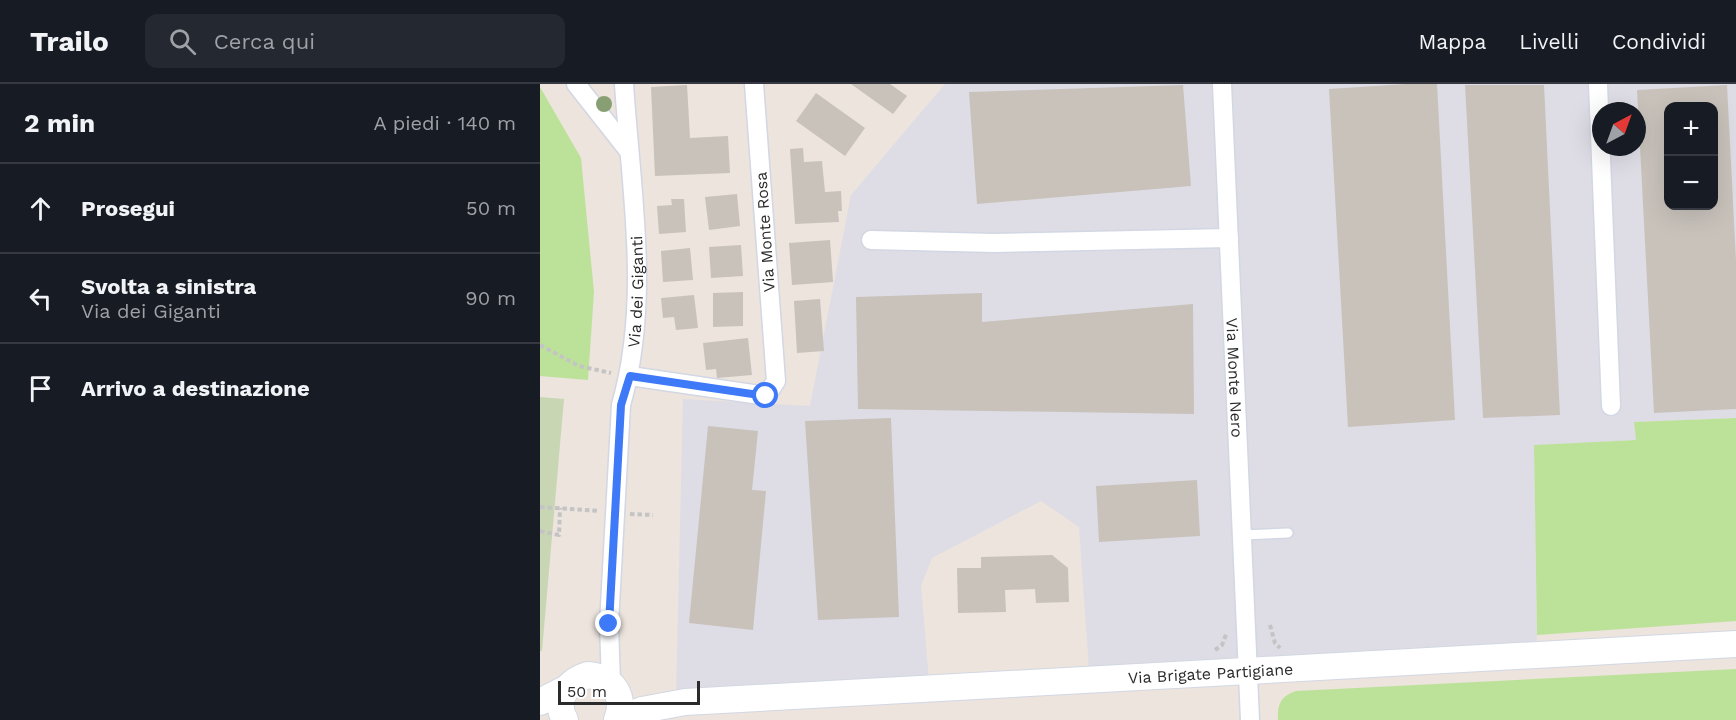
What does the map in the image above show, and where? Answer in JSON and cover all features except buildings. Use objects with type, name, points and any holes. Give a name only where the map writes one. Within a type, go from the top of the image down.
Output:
[{"type":"street","points":[[576,84],[628,150]]},
{"type":"street","name":"Via dei Giganti","points":[[596,684],[609,624],[621,405],[630,376],[639,275],[624,84]]},
{"type":"street","name":"Via Monte Rosa","points":[[630,376],[766,396],[776,381],[754,84]]},
{"type":"street","name":"Via Monte Nero","points":[[1222,84],[1250,720]]},
{"type":"street","points":[[1599,84],[1611,406]]},
{"type":"street","points":[[871,240],[994,243],[1229,238]]},
{"type":"street","name":"Via Brigate Partigiane","points":[[617,720],[642,710],[686,702],[1736,644]]},
{"type":"street","points":[[557,718],[561,706],[596,684]]},
{"type":"street","points":[[540,702],[596,684],[621,699],[617,720]]},
{"type":"street","name":"Via Brigate Partigiane","points":[[596,684],[643,696],[686,702]]},
{"type":"lane","points":[[1242,535],[1288,532]]},
{"type":"path","points":[[540,345],[579,366],[630,376]]},
{"type":"path","points":[[540,531],[559,535],[560,508]]},
{"type":"shaded area","points":[[945,84],[1736,84],[1736,418],[1634,422],[1636,440],[1534,446],[1537,650],[1089,669],[1079,527],[1041,501],[932,558],[921,586],[929,681],[676,695],[683,399],[810,406],[851,195]]},
{"type":"green space","points":[[540,87],[581,158],[594,292],[588,380],[540,376]]},
{"type":"green space","points":[[540,397],[564,399],[542,651],[540,651]]},
{"type":"green space","points":[[1736,418],[1736,621],[1537,635],[1534,445],[1636,440],[1634,422]]},
{"type":"green space","points":[[1736,669],[1736,720],[1278,720],[1281,701],[1296,691]]},
{"type":"route","points":[[609,624],[621,405],[630,376],[766,396]]}]
